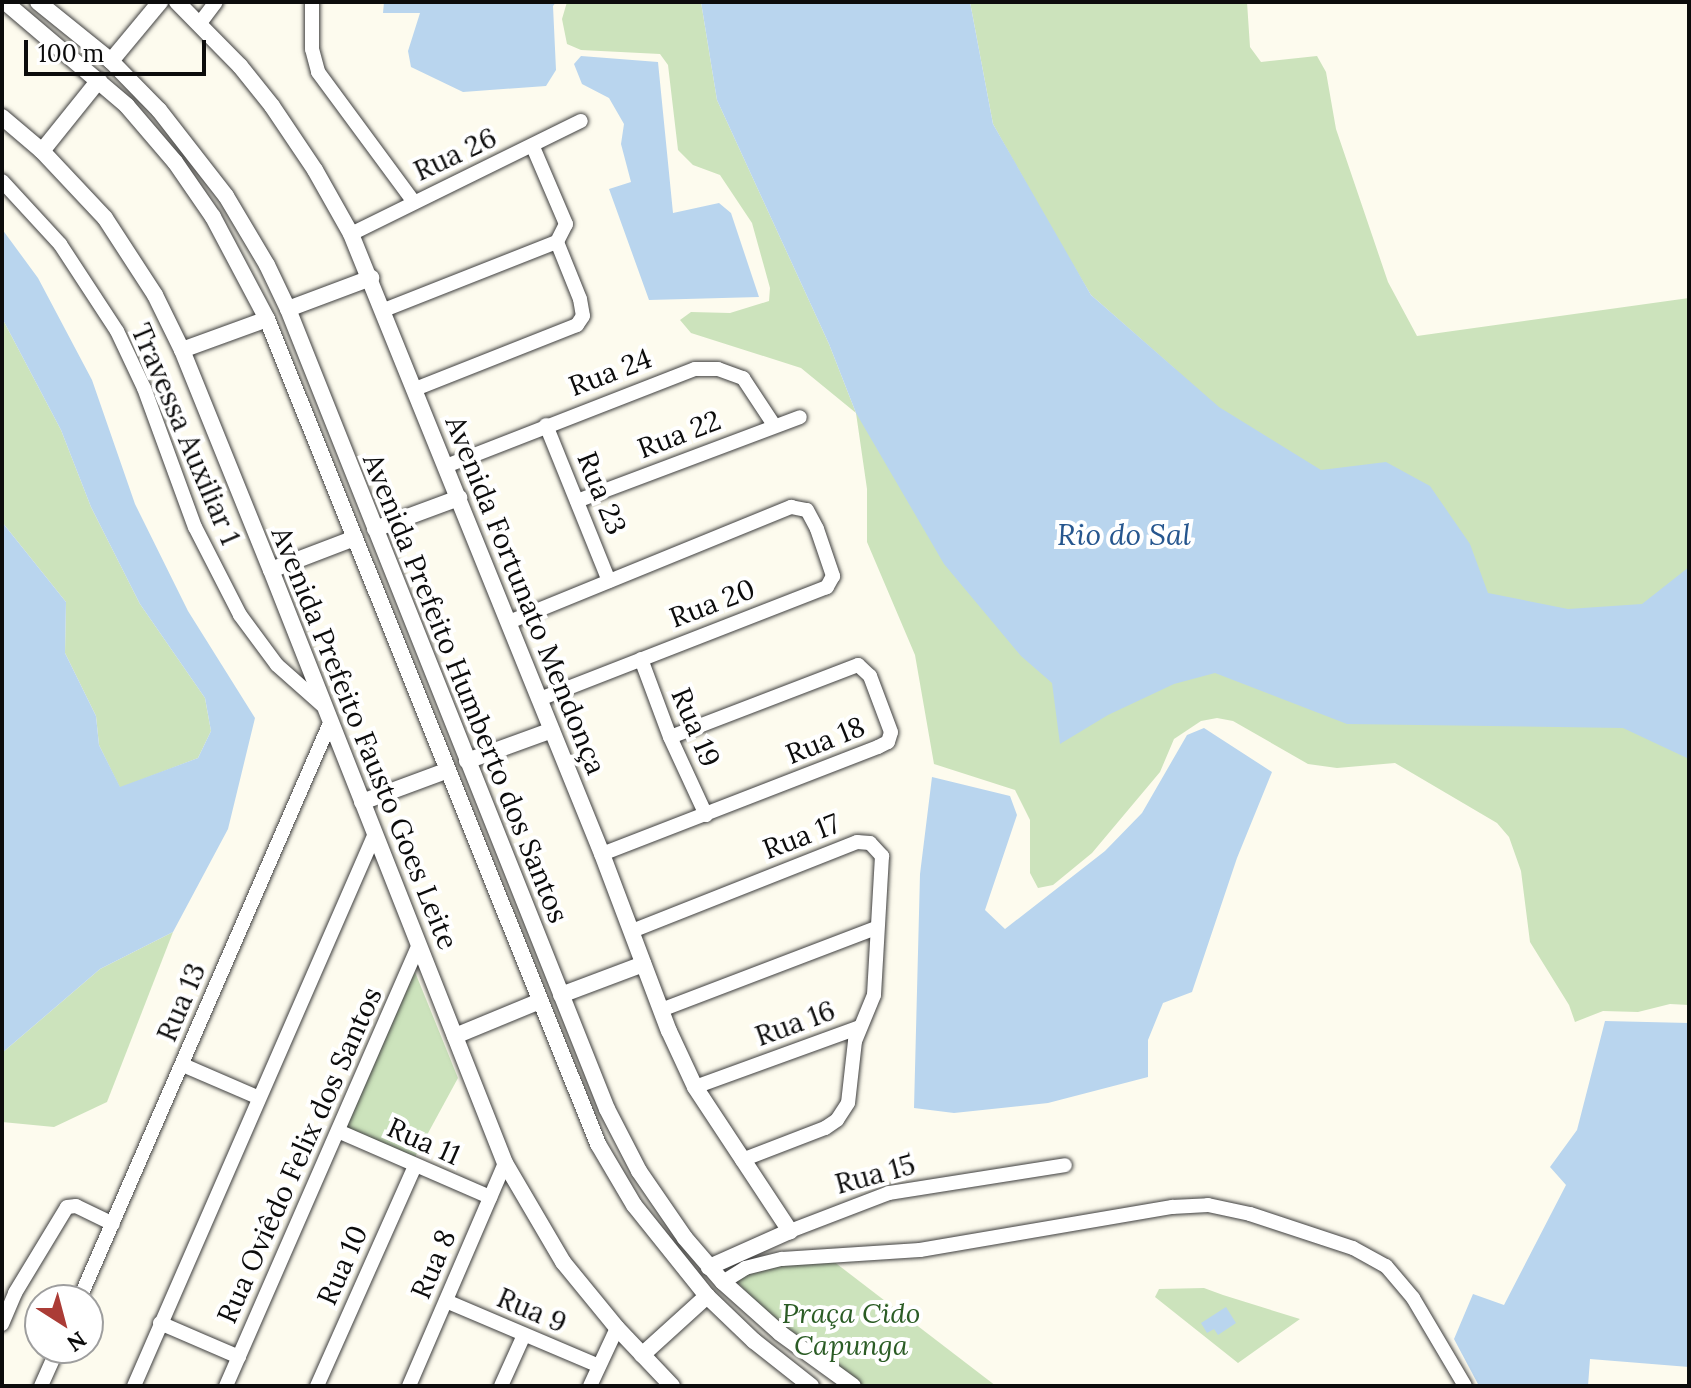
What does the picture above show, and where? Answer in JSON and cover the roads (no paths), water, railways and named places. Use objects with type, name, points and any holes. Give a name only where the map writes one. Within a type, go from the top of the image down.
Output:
[{"type":"street","name":"Avenida Prefeito Humberto dos Santos","points":[[5,2],[99,80],[149,130],[213,217],[267,319],[598,1144],[634,1205],[707,1296],[754,1341],[811,1386]]},
{"type":"street","name":"Avenida Prefeito Humberto dos Santos","points":[[38,2],[111,61],[159,110],[203,164],[257,247],[288,309],[620,1139],[668,1215],[723,1282],[780,1333],[853,1386]]},
{"type":"street","points":[[111,61],[160,2]]},
{"type":"street","name":"Avenida Fortunato Mendonça","points":[[177,2],[240,66],[292,134],[351,234],[602,854],[661,1010],[695,1087],[790,1231]]},
{"type":"street","points":[[200,23],[216,2]]},
{"type":"street","points":[[312,2],[312,49],[318,72],[414,202]]},
{"type":"street","points":[[42,151],[99,80]]},
{"type":"street","name":"Avenida Prefeito Fausto Goes Leite","points":[[2,117],[42,151],[119,238],[155,295],[182,350],[271,570],[505,1163],[563,1262],[617,1328],[672,1386]]},
{"type":"street","name":"Rua 26","points":[[351,234],[581,121]]},
{"type":"street","points":[[384,310],[557,242],[566,224],[533,147]]},
{"type":"street","name":"Travessa Auxiliar 1","points":[[2,181],[60,244],[117,331],[144,388],[195,527],[240,615],[277,665],[322,705]]},
{"type":"street","points":[[415,389],[579,323],[583,308],[557,242]]},
{"type":"street","points":[[288,309],[371,278]]},
{"type":"street","points":[[182,350],[267,319]]},
{"type":"street","name":"Rua 24","points":[[446,466],[682,372],[705,368],[728,371],[743,378],[774,425]]},
{"type":"street","name":"Rua 22","points":[[577,501],[800,417]]},
{"type":"street","name":"Rua 23","points":[[546,425],[609,581]]},
{"type":"street","points":[[375,529],[459,498]]},
{"type":"street","name":"Rua 20","points":[[539,699],[827,587],[832,579],[808,511],[795,507],[609,581]]},
{"type":"street","points":[[271,570],[355,538]]},
{"type":"street","points":[[509,622],[609,581]]},
{"type":"street","name":"Rua 19","points":[[641,659],[670,737],[706,815]]},
{"type":"street","name":"Rua 18","points":[[602,854],[886,743],[891,732],[870,676],[860,666],[847,668],[670,737]]},
{"type":"street","name":"Rua 13","points":[[86,1284],[330,723]]},
{"type":"street","points":[[467,761],[552,730]]},
{"type":"street","points":[[362,802],[446,771]]},
{"type":"street","points":[[134,1386],[257,1097],[374,836]]},
{"type":"street","name":"Rua 17","points":[[632,931],[862,841],[877,849],[883,860],[876,928]]},
{"type":"street","points":[[661,1010],[876,928]]},
{"type":"street","name":"Rua 16","points":[[695,1087],[860,1027],[874,995],[876,928]]},
{"type":"street","name":"Rua Oviêdo Felix dos Santos","points":[[226,1386],[419,945]]},
{"type":"street","points":[[561,995],[643,964]]},
{"type":"street","points":[[455,1036],[540,1001]]},
{"type":"street","points":[[742,1160],[825,1128],[841,1116],[848,1103],[855,1041],[860,1027]]},
{"type":"street","points":[[183,1065],[257,1097]]},
{"type":"street","name":"Rua 11","points":[[338,1131],[490,1197]]},
{"type":"street","points":[[598,1144],[620,1139]]},
{"type":"street","name":"Rua 8","points":[[409,1386],[505,1163]]},
{"type":"street","name":"Rua 15","points":[[709,1267],[882,1195],[1065,1165]]},
{"type":"street","name":"Rua 10","points":[[317,1386],[415,1166]]},
{"type":"street","points":[[723,1282],[745,1268],[782,1259],[920,1250],[1172,1207],[1208,1205],[1250,1214],[1353,1248],[1386,1266],[1413,1298],[1465,1386]]},
{"type":"street","points":[[2,1324],[15,1293],[67,1207],[76,1206],[113,1224]]},
{"type":"street","points":[[642,1355],[707,1296]]},
{"type":"street","name":"Rua 9","points":[[446,1301],[599,1366]]},
{"type":"street","points":[[160,1323],[239,1357]]},
{"type":"street","points":[[590,1386],[617,1328]]},
{"type":"street","points":[[501,1386],[524,1335]]},
{"type":"street","points":[[41,1386],[51,1364]]},
{"type":"water","points":[[384,2],[556,2],[553,6],[556,70],[546,86],[463,92],[411,67],[408,51],[420,13],[383,13]]},
{"type":"water","name":"Rio do Sal","points":[[701,2],[970,2],[993,124],[1091,295],[1219,407],[1321,470],[1386,462],[1430,486],[1470,544],[1488,593],[1568,609],[1642,604],[1689,567],[1689,759],[1623,728],[1347,724],[1215,673],[1174,684],[1108,715],[1060,744],[1052,683],[1021,656],[944,564],[856,413],[829,344],[717,100]]},
{"type":"water","points":[[581,56],[658,62],[673,213],[719,203],[731,213],[759,297],[649,300],[609,189],[631,182],[621,144],[624,124],[609,98],[582,84],[574,64]]},
{"type":"water","points":[[2,229],[38,278],[92,380],[135,504],[188,611],[255,718],[228,829],[173,932],[100,969],[2,1053],[2,522],[66,602],[65,653],[96,716],[99,745],[120,787],[198,758],[211,731],[205,698],[140,604],[91,507],[61,430],[2,318]]},
{"type":"water","points":[[1204,728],[1272,772],[1237,858],[1192,992],[1163,1003],[1148,1040],[1148,1077],[1048,1103],[954,1113],[914,1108],[920,874],[932,777],[1010,796],[1017,815],[985,910],[1005,929],[1105,851],[1142,813],[1187,735]]},
{"type":"water","points":[[1605,1021],[1689,1023],[1689,1367],[1590,1359],[1588,1386],[1479,1386],[1454,1339],[1473,1294],[1504,1305],[1566,1185],[1550,1167],[1577,1130]]},
{"type":"water","points":[[1226,1307],[1236,1323],[1218,1335],[1214,1329],[1207,1333],[1201,1323]]},
{"type":"park label","name":"Praça Cido Capunga","points":[[851,1329]]}]
